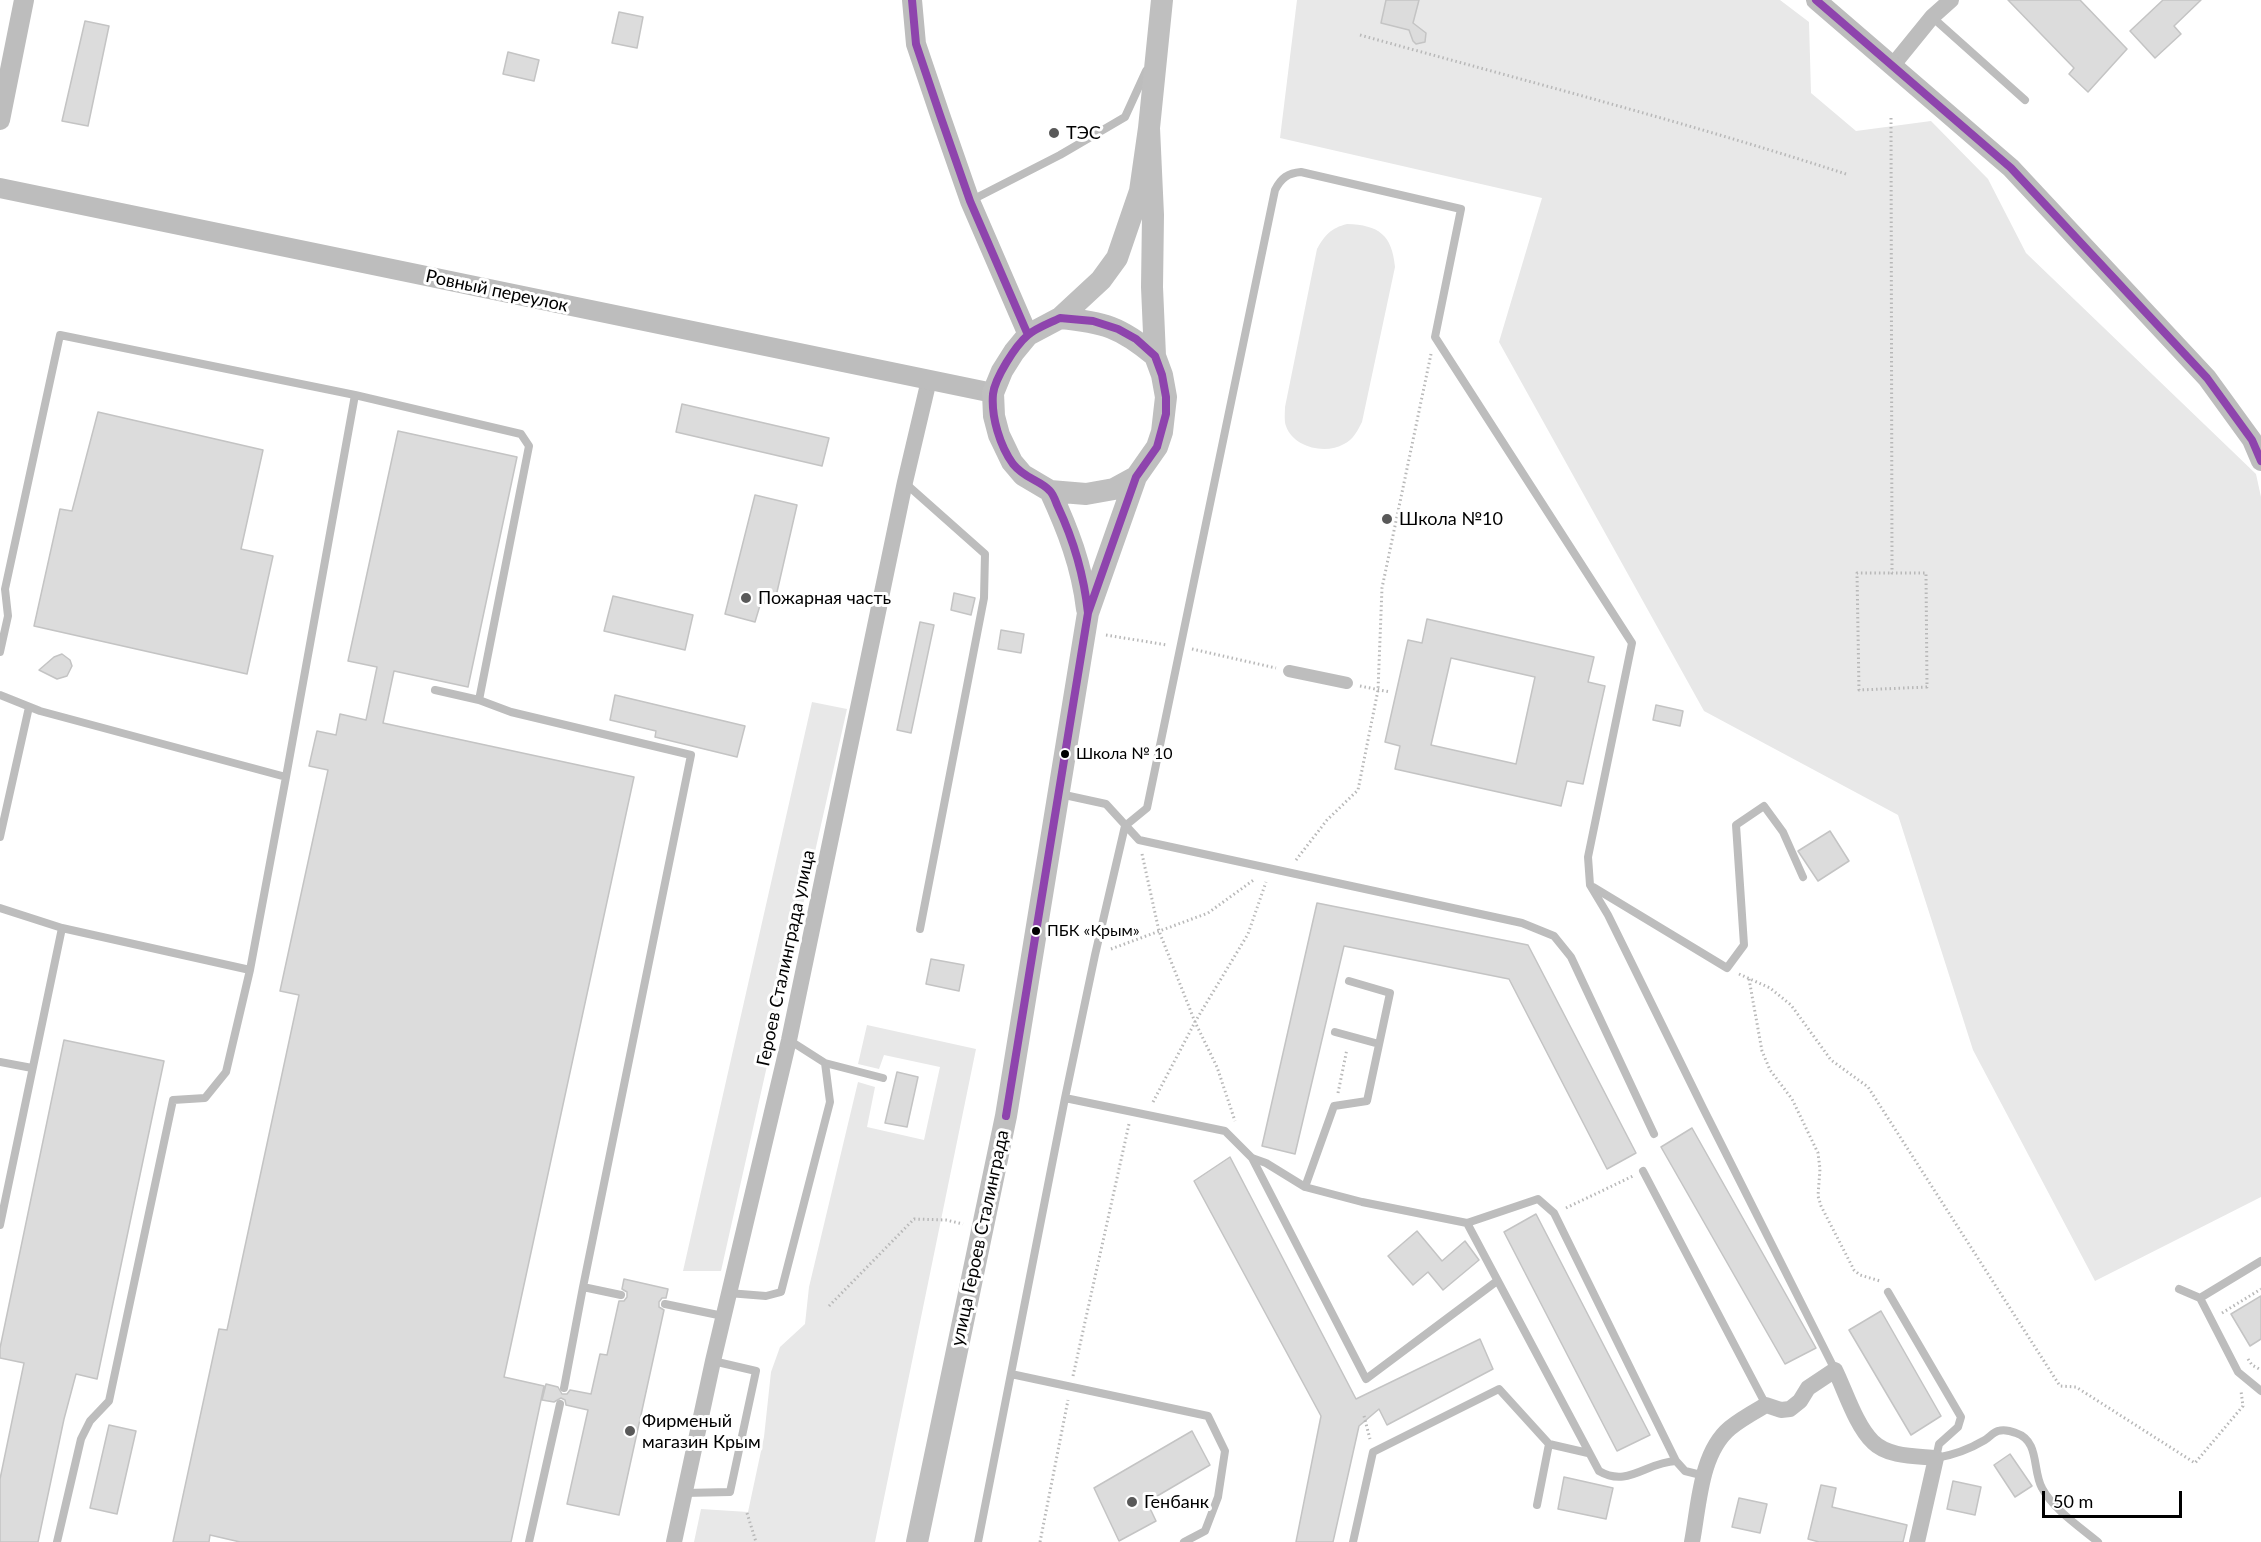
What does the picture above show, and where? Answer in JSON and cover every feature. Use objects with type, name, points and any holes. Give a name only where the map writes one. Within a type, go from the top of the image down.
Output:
[{"type":"main road","points":[[1149,128],[1155,356],[1162,375],[1166,397],[1166,414],[1157,447],[1136,477],[1114,489],[1086,494],[1050,491],[1023,475],[1012,462],[999,435],[993,393],[1002,371],[1028,335],[1060,318],[1101,280],[1117,258],[1140,191],[1162,0]]},
{"type":"main road","points":[[1060,318],[1093,321],[1118,329],[1136,339],[1155,356]]},
{"type":"main road","name":"улица Героев Сталинграда","points":[[917,1542],[1005,1116],[1060,794],[1086,623],[1136,477]]},
{"type":"main road","name":"улица Героев Сталинграда","points":[[1050,491],[1074,548],[1084,579],[1086,623]]},
{"type":"street","points":[[0,120],[24,0]]},
{"type":"street","points":[[912,0],[916,44],[970,201],[1028,335]]},
{"type":"street","points":[[1816,0],[2011,168],[2207,378],[2252,440],[2261,461]]},
{"type":"street","points":[[1893,65],[1934,8],[1951,0]]},
{"type":"street","name":"Ровный переулок","points":[[0,188],[993,393]]},
{"type":"street","name":"Героев Сталинграда улица","points":[[674,1542],[712,1361],[789,1040],[905,482],[929,380]]},
{"type":"street","points":[[1290,671],[1347,683]]},
{"type":"street","points":[[1695,1541],[1710,1453],[1719,1440],[1730,1428],[1766,1405],[1781,1410],[1790,1409],[1800,1401],[1808,1388],[1835,1370],[1866,1433],[1874,1443],[1895,1453],[1936,1458],[1917,1542]]},
{"type":"lane","points":[[1934,8],[2025,100]]},
{"type":"lane","points":[[970,201],[1060,155],[1125,117],[1146,72],[1159,33]]},
{"type":"lane","points":[[978,1542],[1095,955],[1125,826],[1147,808],[1275,190],[1284,177],[1293,172],[1461,209],[1435,337],[1632,643],[1588,856],[1590,885],[1608,915],[1702,1108],[1835,1370]]},
{"type":"lane","points":[[0,652],[8,616],[5,589],[60,335],[355,395],[521,434],[529,446],[479,700]]},
{"type":"lane","points":[[57,1542],[81,1439],[90,1421],[109,1401],[173,1100],[205,1098],[226,1072],[250,970],[355,395]]},
{"type":"lane","points":[[905,482],[985,554],[984,598],[920,929]]},
{"type":"lane","points":[[435,690],[479,700],[511,712],[691,755],[564,1388]]},
{"type":"lane","points":[[0,695],[29,707],[286,777]]},
{"type":"lane","points":[[0,837],[29,707]]},
{"type":"lane","points":[[1060,794],[1106,804],[1139,840],[1522,923],[1554,936],[1571,957],[1654,1134]]},
{"type":"lane","points":[[1590,885],[1727,968],[1744,945],[1736,825],[1764,806],[1783,832],[1803,878]]},
{"type":"lane","points":[[0,908],[62,928],[250,970]]},
{"type":"lane","points":[[0,1225],[62,928]]},
{"type":"lane","points":[[1305,1186],[1335,1106],[1367,1101],[1390,993],[1349,981]]},
{"type":"lane","points":[[1335,1032],[1379,1044]]},
{"type":"lane","points":[[789,1040],[825,1063],[883,1078]]},
{"type":"lane","points":[[0,1062],[32,1068]]},
{"type":"lane","points":[[729,1293],[766,1296],[781,1292],[830,1102],[825,1063]]},
{"type":"lane","points":[[1065,1098],[1225,1131],[1252,1158],[1366,1379],[1497,1281]]},
{"type":"lane","points":[[1252,1158],[1266,1162],[1305,1186],[1362,1202],[1467,1223],[1538,1198],[1554,1213],[1676,1461],[1685,1471],[1705,1476]]},
{"type":"lane","points":[[1643,1170],[1766,1405]]},
{"type":"lane","points":[[1467,1223],[1599,1471],[1608,1476],[1625,1478],[1656,1464],[1676,1461]]},
{"type":"lane","points":[[2200,1298],[2261,1261]]},
{"type":"lane","points":[[583,1287],[621,1295]]},
{"type":"lane","points":[[2178,1288],[2200,1298],[2238,1372],[2259,1386]]},
{"type":"lane","points":[[1888,1292],[1961,1417],[1958,1427],[1939,1444],[1936,1458],[1958,1454],[1985,1441],[1997,1431],[2008,1430],[2019,1434],[2031,1445],[2042,1488],[2064,1515],[2098,1542]]},
{"type":"lane","points":[[665,1304],[723,1316]]},
{"type":"lane","points":[[684,1493],[730,1492],[756,1371],[712,1361]]},
{"type":"lane","points":[[1011,1374],[1208,1416],[1225,1451],[1218,1497],[1205,1531],[1184,1542]]},
{"type":"lane","points":[[1353,1542],[1373,1452],[1499,1389],[1549,1444],[1588,1453]]},
{"type":"lane","points":[[529,1542],[560,1404]]},
{"type":"lane","points":[[1537,1505],[1549,1444]]},
{"type":"path","points":[[1360,35],[1676,123],[1846,174]]},
{"type":"path","points":[[1891,118],[1892,573]]},
{"type":"path","points":[[1288,871],[1327,820],[1358,790],[1378,690],[1382,588],[1435,337]]},
{"type":"path","points":[[1857,573],[1892,573],[1926,573],[1927,687],[1859,690],[1857,573]]},
{"type":"path","points":[[1086,623],[1290,671]]},
{"type":"path","points":[[1347,683],[1390,692]]},
{"type":"path","points":[[1139,840],[1159,931],[1204,1044],[1218,1067],[1243,1148]]},
{"type":"path","points":[[1095,955],[1208,913],[1271,867]]},
{"type":"path","points":[[1146,1114],[1195,1022],[1248,934],[1271,867]]},
{"type":"path","points":[[1727,968],[1770,988],[1791,1005],[1831,1060],[1868,1087],[2061,1386],[2076,1387],[2195,1463],[2243,1406],[2238,1372]]},
{"type":"path","points":[[1749,978],[1762,1051],[1770,1070],[1792,1100],[1818,1153],[1818,1196],[1821,1206],[1854,1270],[1860,1275],[1880,1281],[1888,1292]]},
{"type":"path","points":[[1335,1106],[1350,1036]]},
{"type":"path","points":[[1040,1542],[1071,1387],[1132,1112]]},
{"type":"path","points":[[1554,1213],[1643,1170]]},
{"type":"path","points":[[829,1306],[914,1219],[946,1220],[982,1228]]},
{"type":"path","points":[[2220,1314],[2261,1289]]},
{"type":"path","points":[[2246,1355],[2252,1365],[2261,1370]]},
{"type":"path","points":[[1365,1416],[1373,1452]]},
{"type":"path","points":[[747,1513],[756,1542]]},
{"type":"shaded area","points":[[1297,0],[1780,0],[1809,22],[1811,93],[1856,131],[1931,121],[1988,179],[2026,253],[2256,474],[2261,497],[2261,1197],[2095,1281],[1973,1050],[1898,815],[1704,711],[1499,342],[1542,198],[1280,138]]},
{"type":"shaded area","points":[[1347,224],[1368,227],[1382,234],[1391,247],[1395,267],[1362,422],[1347,442],[1328,449],[1319,449],[1302,444],[1290,433],[1285,424],[1285,407],[1317,249],[1329,233]]},
{"type":"shaded area","points":[[812,702],[847,709],[721,1271],[683,1271]]},
{"type":"shaded area","points":[[867,1025],[976,1049],[875,1542],[694,1542],[701,1509],[748,1512],[764,1437],[771,1372],[780,1347],[805,1324],[809,1287],[858,1082],[875,1087],[867,1127],[924,1140],[940,1067],[884,1055],[879,1069],[858,1064]]},
{"type":"building","points":[[1386,0],[1419,0],[1413,23],[1426,33],[1425,42],[1416,44],[1409,30],[1381,23]]},
{"type":"building","points":[[2008,0],[2080,0],[2127,49],[2088,92],[2069,74],[2074,68]]},
{"type":"building","points":[[2163,0],[2201,0],[2174,26],[2181,34],[2155,58],[2130,31]]},
{"type":"building","points":[[619,12],[643,17],[637,48],[612,43]]},
{"type":"building","points":[[85,21],[109,26],[88,126],[62,121]]},
{"type":"building","points":[[508,52],[539,60],[534,81],[503,74]]},
{"type":"building","points":[[682,404],[829,438],[822,466],[676,432]]},
{"type":"building","points":[[98,412],[263,450],[241,549],[273,556],[247,674],[34,626],[60,509],[72,511]]},
{"type":"building","points":[[398,431],[517,457],[468,687],[394,671],[383,723],[634,777],[504,1377],[544,1386],[511,1542],[240,1542],[210,1535],[209,1542],[173,1542],[219,1329],[227,1330],[299,995],[280,991],[328,770],[309,766],[317,731],[336,735],[340,714],[366,720],[377,667],[348,661]]},
{"type":"building","points":[[755,495],[797,505],[774,605],[761,602],[755,622],[725,614]]},
{"type":"building","points":[[954,593],[975,598],[971,615],[951,610]]},
{"type":"building","points":[[613,596],[693,615],[685,650],[604,631]]},
{"type":"building","points":[[1427,619],[1594,657],[1588,682],[1605,686],[1583,784],[1567,781],[1561,806],[1395,769],[1400,746],[1385,742],[1408,640],[1422,643]],"holes":[[[1451,658],[1535,677],[1516,764],[1431,745]]]},
{"type":"building","points":[[920,622],[934,625],[911,733],[897,730]]},
{"type":"building","points":[[1001,630],[1024,634],[1021,653],[998,649]]},
{"type":"building","points":[[62,654],[70,660],[72,666],[67,676],[57,679],[39,670],[54,657]]},
{"type":"building","points":[[615,695],[745,726],[737,757],[655,737],[656,731],[610,720]]},
{"type":"building","points":[[1656,705],[1683,711],[1680,726],[1653,720]]},
{"type":"building","points":[[1830,831],[1849,861],[1818,881],[1798,851]]},
{"type":"building","points":[[1317,903],[1528,945],[1636,1153],[1607,1169],[1509,979],[1344,946],[1295,1154],[1262,1146]]},
{"type":"building","points":[[931,959],[964,965],[959,991],[926,984]]},
{"type":"building","points":[[64,1040],[164,1061],[97,1379],[76,1374],[38,1542],[0,1542],[0,1479],[24,1363],[0,1358],[0,1348]]},
{"type":"building","points":[[897,1072],[918,1077],[907,1127],[885,1123]]},
{"type":"building","points":[[1692,1128],[1816,1348],[1785,1364],[1661,1147]]},
{"type":"building","points":[[1230,1157],[1356,1399],[1480,1339],[1493,1369],[1387,1425],[1379,1409],[1359,1426],[1333,1542],[1296,1542],[1321,1416],[1194,1181]]},
{"type":"building","points":[[1536,1214],[1650,1435],[1617,1451],[1504,1232]]},
{"type":"building","points":[[1417,1231],[1442,1261],[1465,1241],[1479,1260],[1443,1290],[1428,1272],[1413,1285],[1388,1256]]},
{"type":"building","points":[[624,1279],[668,1289],[666,1298],[662,1298],[659,1302],[659,1307],[664,1310],[619,1515],[567,1504],[588,1410],[566,1405],[565,1400],[561,1398],[554,1402],[542,1400],[546,1384],[558,1387],[562,1394],[567,1394],[570,1390],[591,1394],[600,1354],[607,1355],[619,1301],[624,1301],[627,1297],[627,1292],[622,1289]]},
{"type":"building","points":[[2261,1296],[2261,1339],[2250,1346],[2231,1314]]},
{"type":"building","points":[[1881,1311],[1941,1416],[1911,1435],[1849,1330]]},
{"type":"building","points":[[109,1425],[136,1431],[117,1514],[90,1508]]},
{"type":"building","points":[[1192,1431],[1210,1465],[1147,1502],[1156,1521],[1119,1541],[1094,1488]]},
{"type":"building","points":[[2010,1454],[2032,1486],[2015,1497],[1994,1465]]},
{"type":"building","points":[[1564,1477],[1613,1488],[1606,1519],[1558,1509]]},
{"type":"building","points":[[1953,1481],[1981,1487],[1975,1515],[1947,1509]]},
{"type":"building","points":[[1821,1485],[1836,1488],[1832,1507],[1907,1525],[1903,1542],[1819,1542],[1808,1539]]},
{"type":"building","points":[[1739,1498],[1767,1504],[1760,1533],[1732,1527]]},
{"type":"transit line","points":[[912,0],[916,44],[940,115],[970,201],[1028,335]]},
{"type":"transit line","points":[[1816,0],[2011,168],[2207,378],[2252,440],[2261,461]]},
{"type":"transit line","points":[[1060,318],[1093,321],[1118,329],[1136,339],[1155,356],[1162,375],[1166,397],[1166,414],[1157,447],[1136,477],[1088,613],[1078,559],[1054,497],[1046,487],[1022,473],[1013,464],[1000,440],[993,412],[995,387],[1012,354],[1031,332],[1060,318]]},
{"type":"transit line","points":[[1006,1116],[1088,613]]},
{"type":"transit line","points":[[1006,1116],[1088,613]]},
{"type":"place","name":"ТЭС","points":[[1054,133]]},
{"type":"place","name":"Школа №10","points":[[1387,519]]},
{"type":"place","name":"Пожарная часть","points":[[746,598]]},
{"type":"place","name":"Школа № 10","points":[[1065,754]]},
{"type":"place","name":"ПБК «Крым»","points":[[1036,931]]},
{"type":"place","name":"Фирменый магазин Крым","points":[[630,1431]]},
{"type":"place","name":"Генбанк","points":[[1132,1502]]}]
